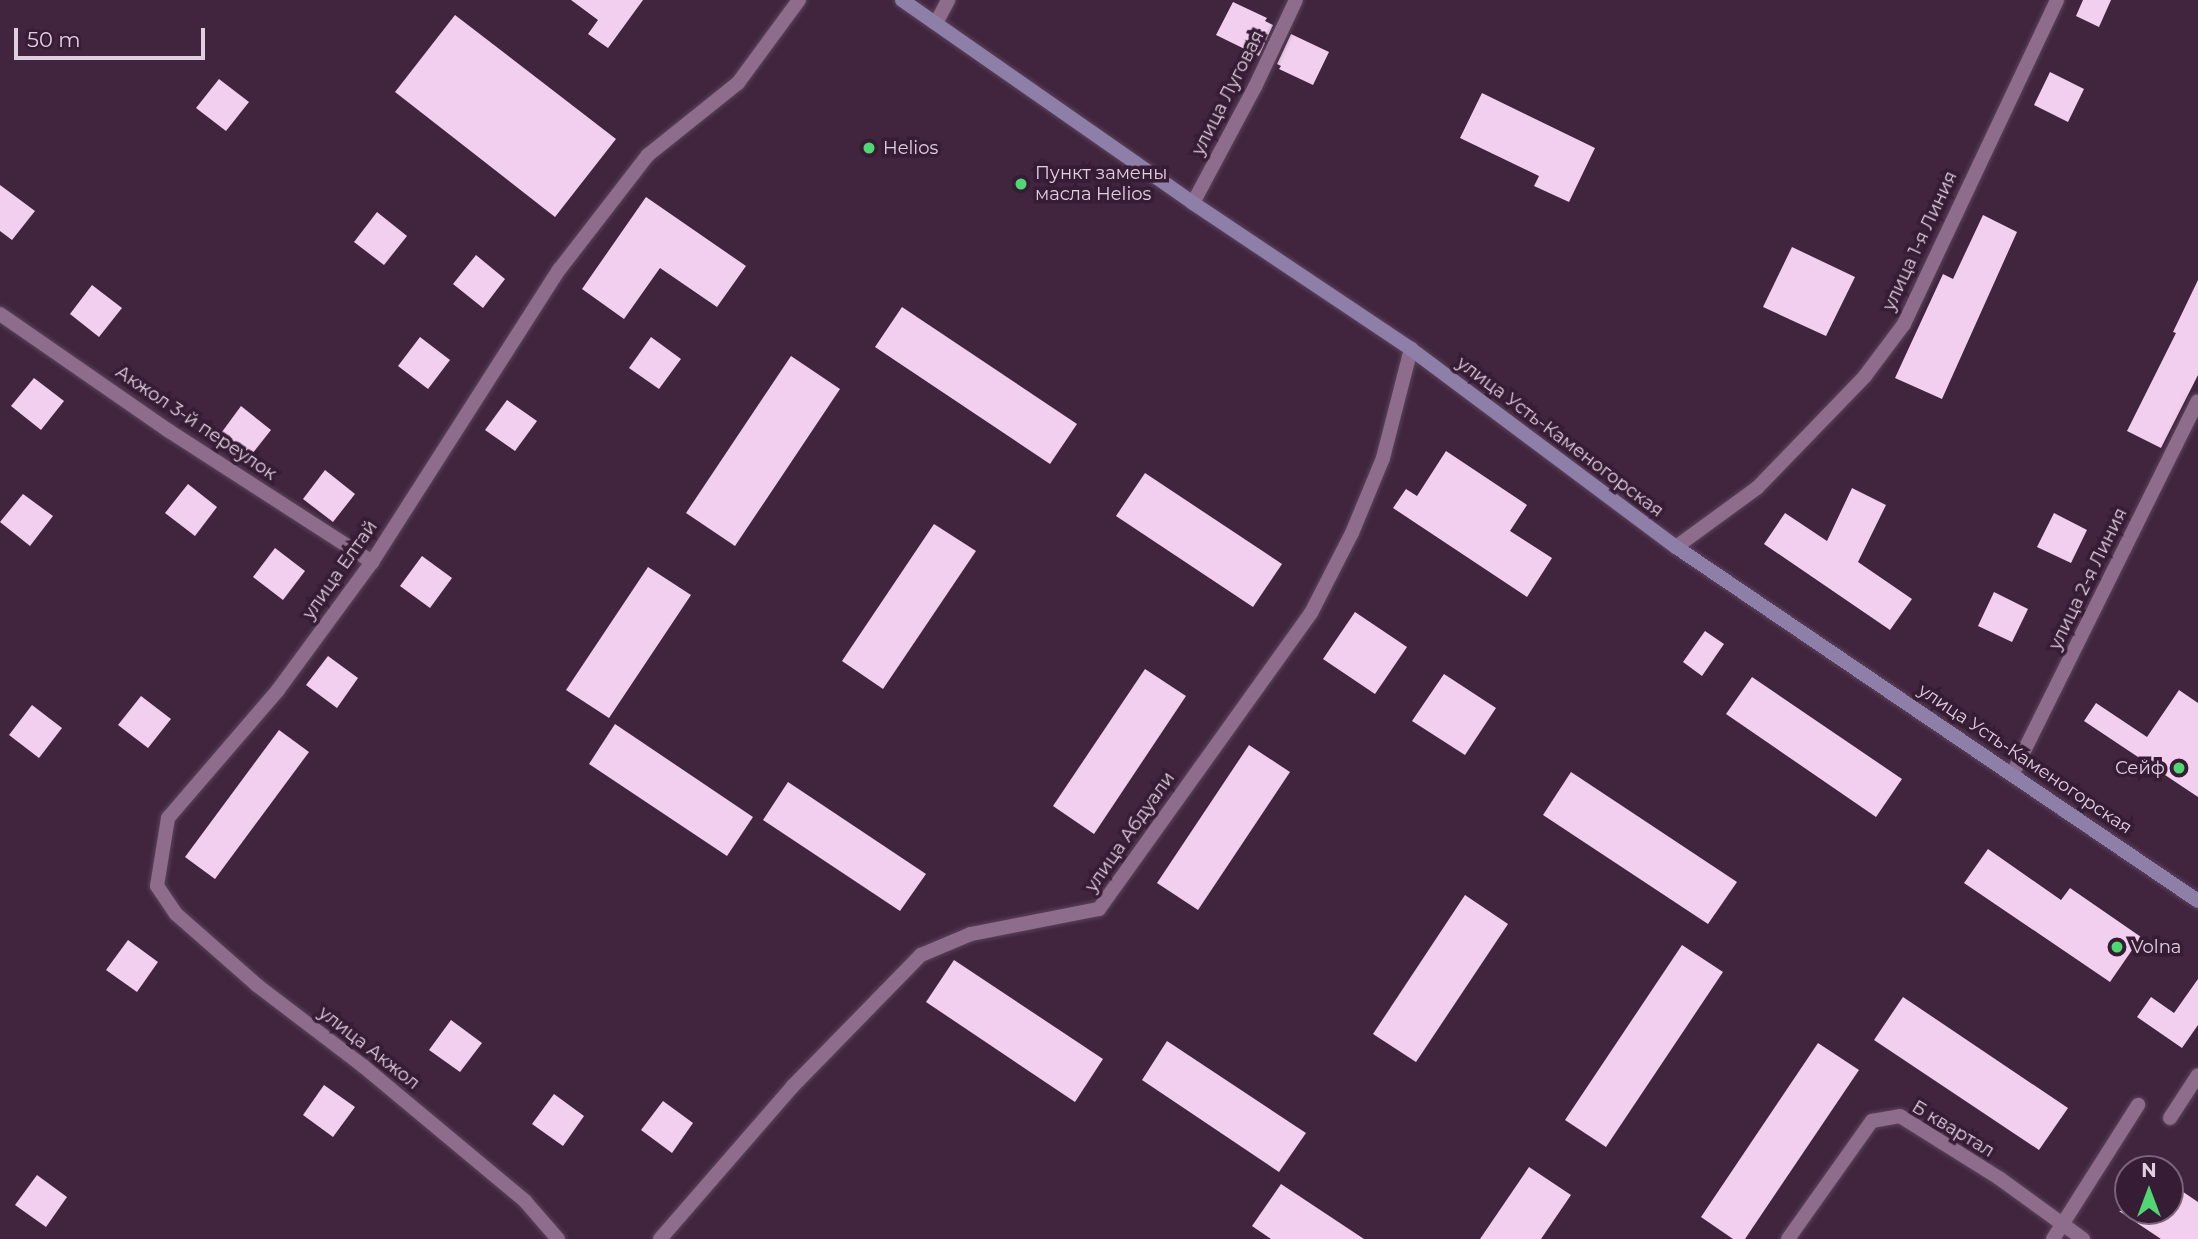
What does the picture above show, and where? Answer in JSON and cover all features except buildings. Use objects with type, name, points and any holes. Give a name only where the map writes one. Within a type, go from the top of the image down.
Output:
[{"type":"street","name":"улица Елтай","points":[[157,886],[168,818],[278,690],[372,562],[559,270],[648,155],[738,83],[799,0]]},
{"type":"street","name":"улица Усть-Каменогорская","points":[[902,0],[1193,203],[1411,349],[1676,547],[2013,773],[2198,901]]},
{"type":"street","points":[[936,23],[948,0]]},
{"type":"street","name":"улица Луговая","points":[[1193,203],[1255,87],[1296,0]]},
{"type":"street","name":"улица 1-я Линия","points":[[1676,547],[1757,488],[1866,376],[1904,324],[2057,0]]},
{"type":"street","name":"Акжол 3-й переулок","points":[[0,314],[169,431],[372,562]]},
{"type":"street","name":"улица Абдуали","points":[[660,1239],[792,1087],[922,955],[971,934],[1099,909],[1311,613],[1352,533],[1383,458],[1411,349]]},
{"type":"street","name":"улица 2-я Линия","points":[[2013,773],[2198,401]]},
{"type":"street","name":"улица Акжол","points":[[157,886],[176,914],[258,986],[363,1066],[525,1201],[558,1239]]},
{"type":"street","points":[[2170,1118],[2198,1075]]},
{"type":"street","points":[[2053,1239],[2060,1223],[2138,1105]]},
{"type":"street","name":"Б квартал","points":[[1788,1239],[1872,1121],[1900,1116],[1999,1178],[2083,1239]]},
{"type":"place","name":"Helios","points":[[869,148]]},
{"type":"place","name":"Пункт замены масла Helios","points":[[1021,184]]},
{"type":"place","name":"Сейф","points":[[2179,768]]},
{"type":"place","name":"Volna","points":[[2117,947]]}]
